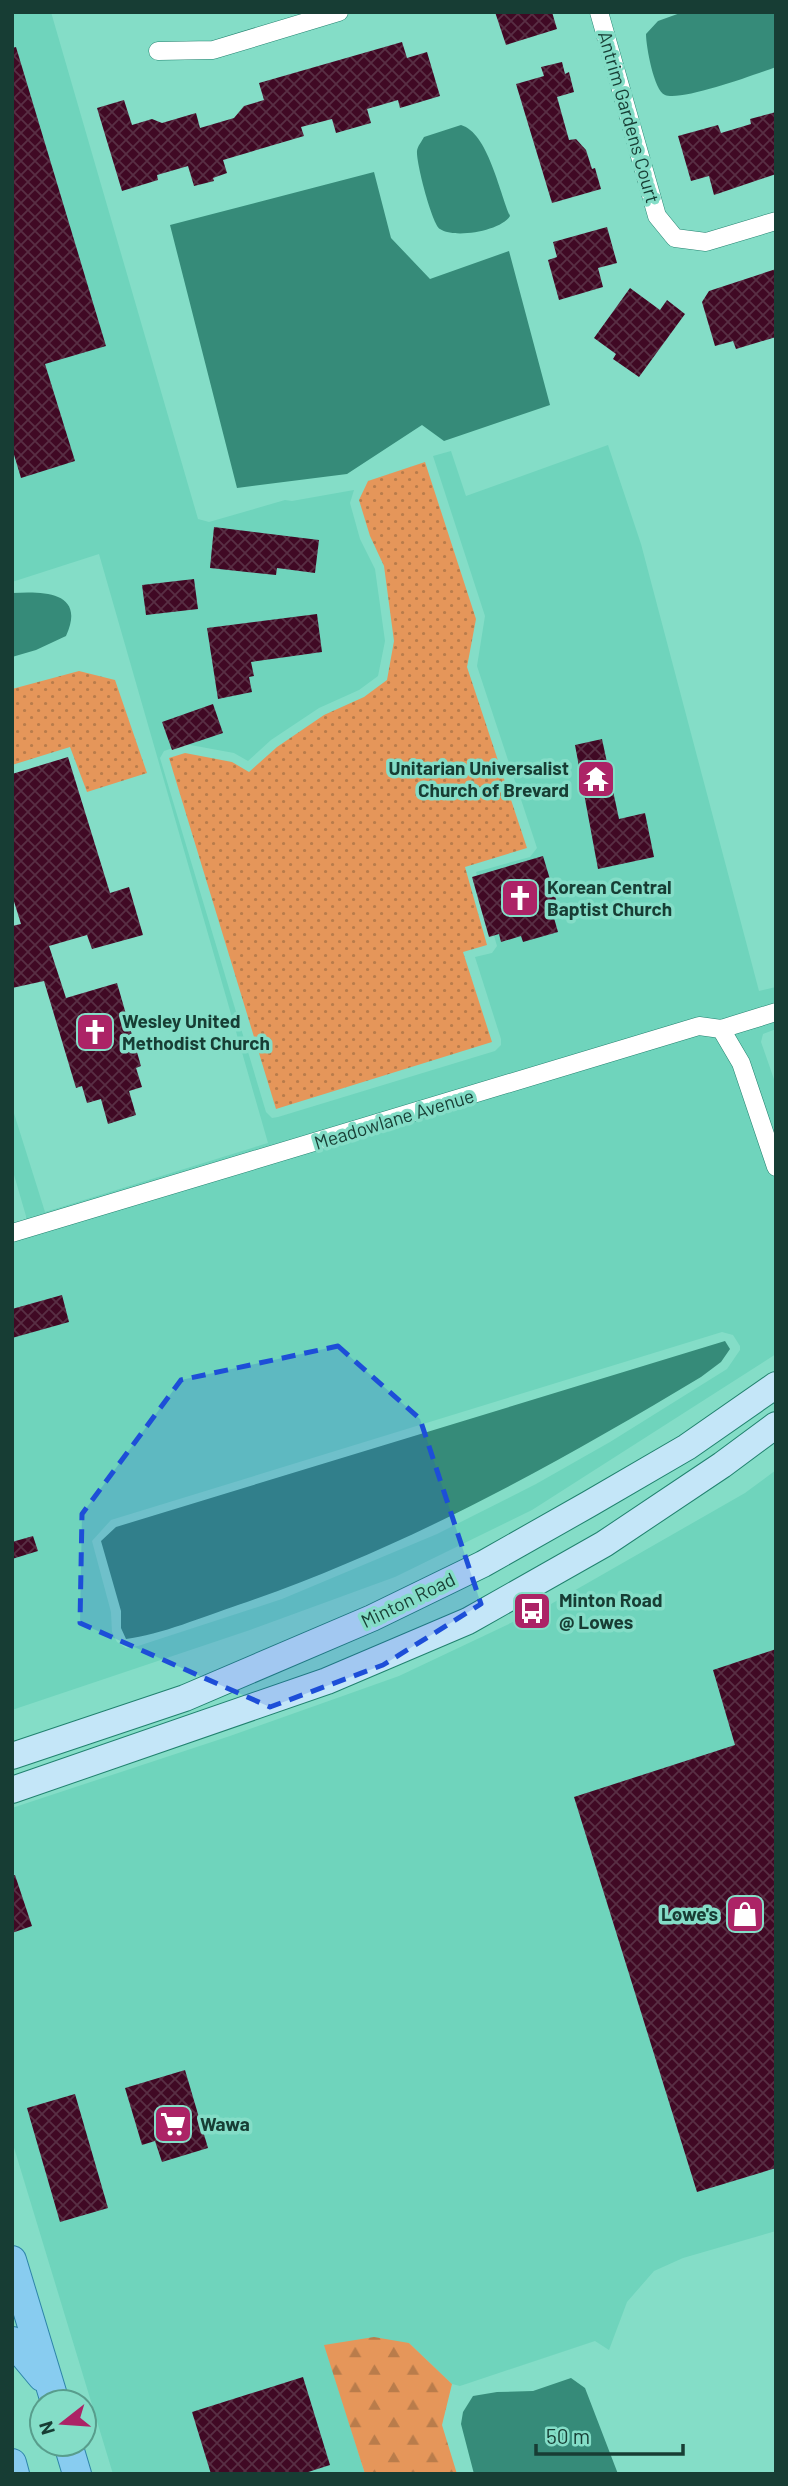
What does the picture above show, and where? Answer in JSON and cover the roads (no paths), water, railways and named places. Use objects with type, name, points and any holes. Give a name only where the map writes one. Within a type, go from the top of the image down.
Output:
[{"type":"main road","name":"Minton Road","points":[[12,1756],[185,1698],[384,1612],[483,1564],[687,1447],[776,1385]]},
{"type":"main road","name":"Minton Road","points":[[12,1790],[327,1681],[468,1621],[604,1544],[722,1465],[776,1425]]},
{"type":"main road","points":[[12,2260],[19,2306],[50,2388]]},
{"type":"main road","points":[[12,2341],[48,2388]]},
{"type":"main road","points":[[12,2463],[15,2474]]},
{"type":"street","points":[[158,51],[213,50],[339,12]]},
{"type":"street","name":"Antrim Gardens Court","points":[[599,12],[657,216],[666,227],[675,237],[706,242],[776,221]]},
{"type":"street","name":"Meadowlane Avenue","points":[[12,1233],[699,1026],[721,1029],[776,1012]]},
{"type":"street","points":[[721,1029],[741,1063],[776,1167]]},
{"type":"water","points":[[683,12],[776,12],[776,67],[702,91],[686,95],[665,95],[654,77],[646,34],[658,21]]},
{"type":"water","points":[[461,125],[478,139],[492,164],[510,216],[497,226],[477,232],[456,233],[440,229],[433,216],[419,167],[417,151],[424,137]]},
{"type":"water","points":[[374,172],[391,238],[430,279],[509,251],[550,405],[444,441],[422,425],[347,474],[237,488],[170,225]]},
{"type":"water","points":[[12,593],[49,594],[59,597],[71,610],[66,636],[36,650],[12,657]]},
{"type":"water","points":[[725,1341],[730,1349],[721,1362],[701,1377],[533,1473],[418,1532],[299,1583],[182,1625],[126,1639],[121,1628],[121,1611],[101,1541],[116,1527]]},
{"type":"water","points":[[571,2378],[585,2388],[618,2474],[474,2474],[461,2424],[463,2412],[473,2396],[533,2391]]},
{"type":"place","name":"Unitarian Universalist Church of Brevard","points":[[596,779]]},
{"type":"place","name":"Korean Central Baptist Church","points":[[520,898]]},
{"type":"place","name":"Wesley United Methodist Church","points":[[95,1032]]},
{"type":"place","name":"Minton Road @ Lowes","points":[[532,1611]]},
{"type":"place","name":"Lowe's","points":[[745,1914]]},
{"type":"place","name":"Wawa","points":[[173,2124]]}]
